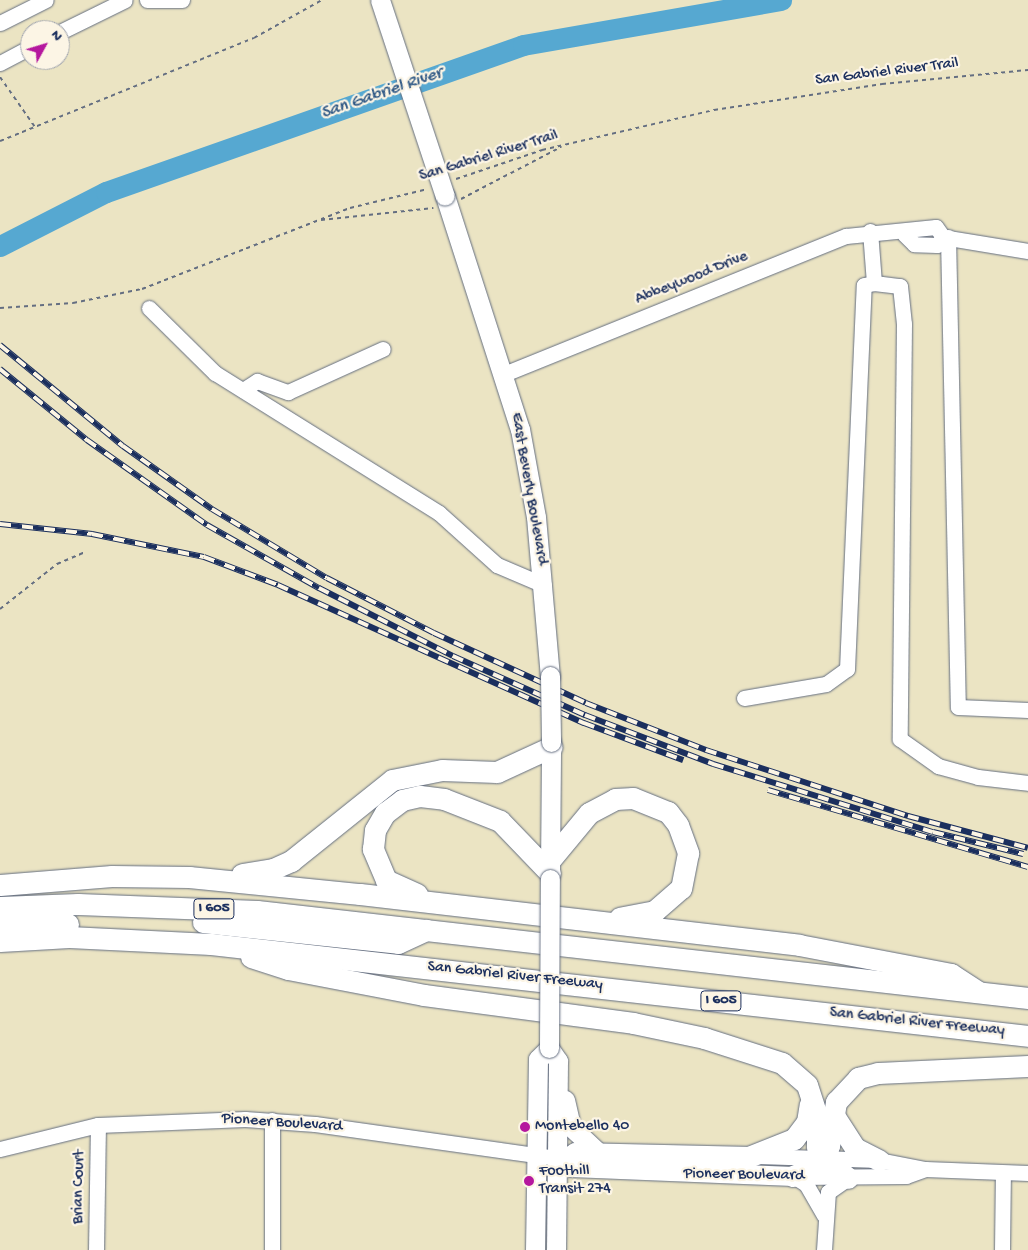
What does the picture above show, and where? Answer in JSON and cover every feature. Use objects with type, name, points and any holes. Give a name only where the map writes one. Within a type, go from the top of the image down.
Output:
[{"type":"highway","points":[[190,877],[273,870],[291,861],[392,780],[442,770],[497,772],[551,745]]},
{"type":"highway","points":[[476,907],[404,891],[386,880],[373,849],[375,830],[385,813],[402,800],[420,796],[484,813],[511,830],[550,871],[589,813],[615,799],[652,802],[668,812],[684,838],[688,869],[681,888],[668,902],[639,916],[575,918]]},
{"type":"highway","points":[[0,885],[112,876],[190,877],[476,907],[799,946],[951,974],[981,994]]},
{"type":"highway","name":"I 605","points":[[0,907],[78,904],[193,908],[426,930],[1028,998]]},
{"type":"highway","points":[[0,918],[173,919],[398,943],[426,930]]},
{"type":"highway","points":[[0,925],[88,924],[222,930],[398,951],[414,966]]},
{"type":"highway","name":"San Gabriel River Freeway","points":[[0,941],[69,937],[211,944],[1028,1036]]},
{"type":"highway","points":[[211,944],[307,972],[424,995],[633,1023],[704,1038],[782,1063],[802,1077],[811,1096],[822,1157],[848,1178]]},
{"type":"highway","points":[[793,1176],[813,1168],[822,1157],[829,1146],[833,1114],[844,1088],[858,1078],[878,1073],[1028,1066]]},
{"type":"highway","points":[[751,1156],[784,1145],[802,1132],[811,1096]]},
{"type":"highway","points":[[833,1114],[855,1148],[879,1160]]},
{"type":"main road","name":"East Beverly Boulevard","points":[[380,0],[504,374],[520,429],[544,585],[550,676],[549,1048]]},
{"type":"main road","points":[[536,1250],[538,1059],[549,1048],[558,1061],[560,1158],[556,1250]]},
{"type":"main road","points":[[558,1075],[571,1127],[599,1153]]},
{"type":"main road","name":"Pioneer Boulevard","points":[[751,1156],[571,1152],[560,1158],[571,1167],[793,1176]]},
{"type":"street","points":[[0,23],[46,0]]},
{"type":"street","points":[[70,27],[125,0]]},
{"type":"street","points":[[147,0],[182,0]]},
{"type":"street","points":[[0,63],[20,52]]},
{"type":"street","points":[[870,231],[874,283]]},
{"type":"street","name":"Abbeywood Drive","points":[[504,374],[846,236],[870,231],[900,233],[914,244],[937,245],[946,237]]},
{"type":"street","points":[[1028,251],[1002,251],[946,237],[958,708],[1028,710]]},
{"type":"street","points":[[744,698],[826,684],[847,669],[864,285],[874,283],[900,286],[904,324],[900,739],[938,766],[978,777],[1028,783]]},
{"type":"street","points":[[149,308],[215,373],[439,513],[497,565],[544,585]]},
{"type":"street","points":[[243,390],[257,381],[288,392],[383,349]]},
{"type":"street","name":"Pioneer Boulevard","points":[[0,1150],[98,1125],[170,1119],[272,1120],[560,1158]]},
{"type":"street","points":[[272,1120],[272,1250]]},
{"type":"street","name":"Brian Court","points":[[96,1250],[98,1125]]},
{"type":"street","name":"Pioneer Boulevard","points":[[751,1156],[879,1160],[925,1168],[1028,1173]]},
{"type":"street","name":"Pioneer Boulevard","points":[[793,1176],[848,1178],[906,1176],[925,1168]]},
{"type":"street","points":[[1002,1250],[1003,1173]]},
{"type":"street","points":[[793,1176],[811,1190],[824,1215]]},
{"type":"street","points":[[824,1250],[824,1215],[828,1192],[848,1178]]},
{"type":"path","points":[[0,141],[254,38],[322,0]]},
{"type":"path","name":"San Gabriel River Trail","points":[[0,308],[73,303],[142,289],[318,220],[444,192],[562,146],[799,95],[1028,70]]},
{"type":"path","points":[[0,77],[36,127]]},
{"type":"path","points":[[318,220],[444,192],[562,146]]},
{"type":"path","points":[[0,609],[57,564],[85,552]]},
{"type":"waterway","name":"San Gabriel River","points":[[0,246],[106,192],[523,45],[781,0]]},
{"type":"railway","points":[[0,345],[123,446],[212,509],[327,578],[434,633],[586,703],[706,750],[908,816],[1028,848]]},
{"type":"railway","points":[[0,369],[87,440],[207,525],[319,588],[453,656],[585,715],[713,764],[933,832],[1023,854]]},
{"type":"railway","points":[[0,524],[92,534],[204,557],[278,585],[584,723],[683,760]]},
{"type":"railway","points":[[768,790],[1028,867]]},
{"type":"place","name":"Montebello 40","points":[[525,1127]]},
{"type":"place","name":"Foothill Transit 274","points":[[529,1181]]}]
